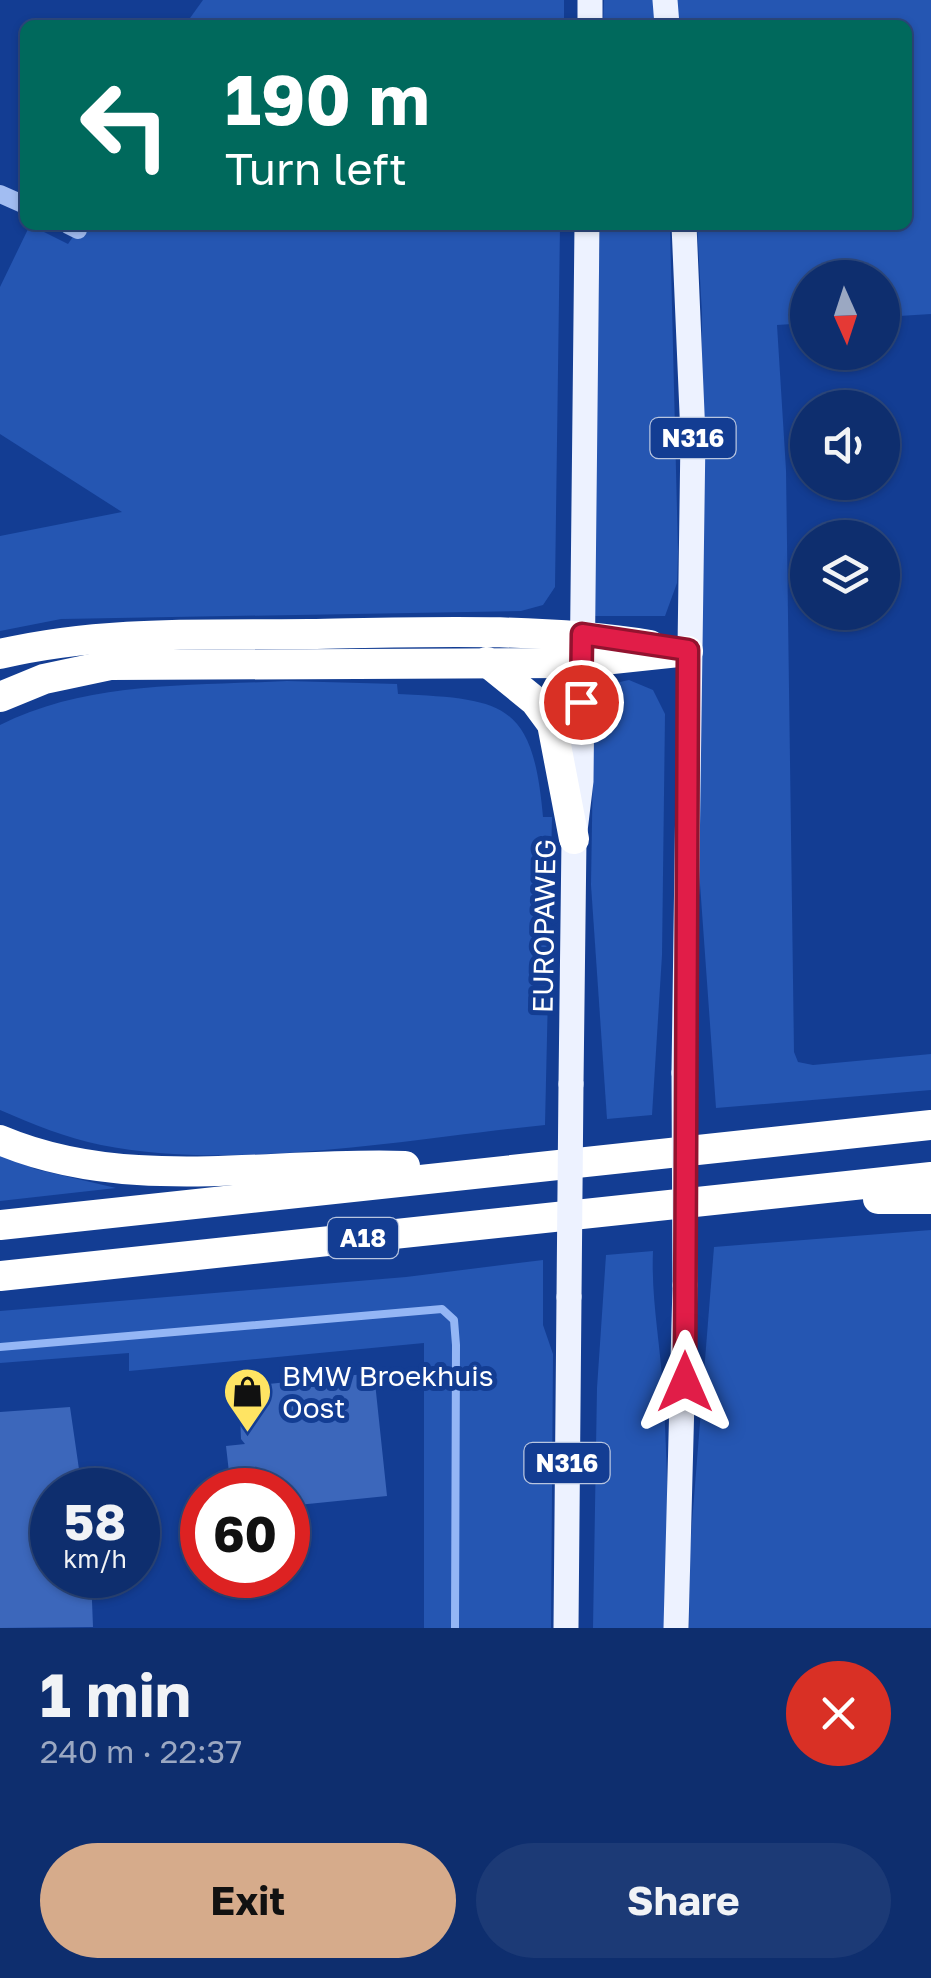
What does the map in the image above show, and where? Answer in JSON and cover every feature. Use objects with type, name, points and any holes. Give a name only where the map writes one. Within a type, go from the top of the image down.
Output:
[{"type":"highway","points":[[0,654],[97,637],[183,632],[688,650]]},
{"type":"highway","points":[[0,698],[44,679],[110,665],[487,662],[582,648]]},
{"type":"highway","points":[[487,662],[535,701],[552,724],[574,840]]},
{"type":"highway","name":"A18","points":[[0,1225],[931,1125]]},
{"type":"highway","name":"A18","points":[[0,1140],[72,1165],[129,1172],[352,1164],[513,1170]]},
{"type":"highway","name":"A18","points":[[0,1276],[931,1176]]},
{"type":"highway","name":"A18","points":[[725,1200],[931,1199]]},
{"type":"main road","name":"EUROPAWEG","points":[[566,1628],[574,840],[581,781],[587,230]]},
{"type":"main road","name":"N316","points":[[676,1628],[685,1285],[684,1072],[693,436],[684,230]]},
{"type":"shaded area","points":[[203,0],[564,0],[564,20],[189,20]]},
{"type":"shaded area","points":[[604,0],[653,0],[655,20],[603,20]]},
{"type":"shaded area","points":[[676,0],[931,0],[931,314],[900,316],[900,260],[790,260],[790,324],[777,325],[786,470],[794,1052],[798,1062],[813,1065],[931,1054],[931,1090],[716,1108],[697,842],[702,314],[697,230],[912,230],[912,20],[678,20]]},
{"type":"shaded area","points":[[28,230],[40,230],[68,244],[78,230],[560,230],[555,587],[543,605],[521,611],[61,619],[0,631],[0,536],[122,512],[0,434],[0,287]]},
{"type":"shaded area","points":[[600,230],[670,230],[677,583],[665,616],[591,616]]},
{"type":"shaded area","points":[[629,680],[653,690],[665,714],[662,955],[652,1115],[607,1119],[591,885],[594,700],[615,683]]},
{"type":"shaded area","points":[[287,681],[397,684],[398,694],[464,699],[488,705],[506,714],[521,729],[531,750],[543,817],[552,817],[545,1125],[380,1145],[208,1155],[101,1145],[62,1135],[0,1110],[0,725],[68,700],[104,693]]},
{"type":"shaded area","points":[[0,1154],[35,1169],[116,1188],[0,1201]]},
{"type":"shaded area","points":[[931,1230],[931,1628],[689,1628],[690,1548],[714,1247]]},
{"type":"shaded area","points":[[653,1251],[666,1449],[667,1628],[593,1628],[597,1388],[606,1255]]},
{"type":"shaded area","points":[[543,1260],[543,1325],[553,1354],[551,1628],[424,1628],[424,1343],[129,1371],[129,1353],[0,1363],[0,1311],[406,1277]]},
{"type":"building","points":[[374,1373],[387,1496],[310,1504],[310,1468],[228,1468],[226,1446],[245,1444],[241,1439],[239,1387]]},
{"type":"building","points":[[70,1407],[79,1468],[30,1468],[30,1598],[92,1598],[93,1627],[0,1628],[0,1412]]},
{"type":"waterway","points":[[0,1347],[442,1309],[454,1320],[456,1345],[455,1628]]},
{"type":"place","name":"BMW Broekhuis Oost","points":[[247,1434]]},
{"type":"route","points":[[581,702],[582,634],[688,650],[685,1382]]}]
